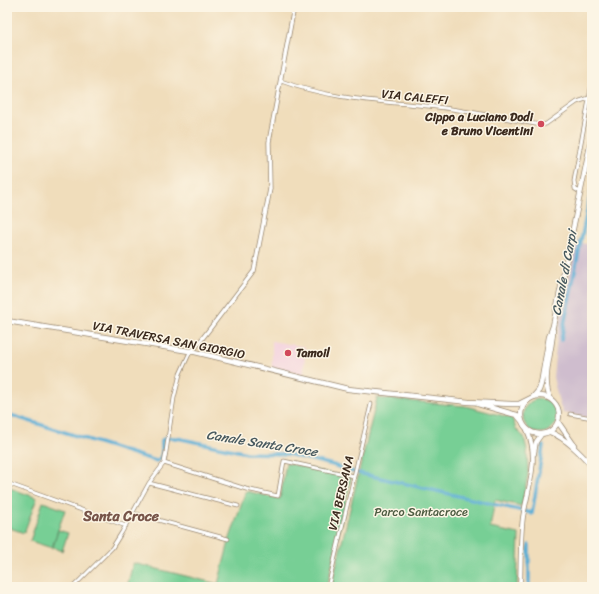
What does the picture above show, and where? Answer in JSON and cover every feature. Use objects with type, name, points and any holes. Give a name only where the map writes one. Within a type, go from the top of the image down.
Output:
[{"type":"main road","points":[[520,587],[523,517],[533,471],[530,437],[522,423],[521,412],[523,405],[536,394],[541,384],[549,336],[553,326],[592,136]]},
{"type":"main road","name":"VIA TRAVERSA SAN GIORGIO","points":[[7,321],[190,352],[348,389],[469,402],[519,404],[528,400]]},
{"type":"main road","points":[[527,430],[531,433],[541,435],[550,432],[555,428],[558,422],[558,410],[548,394],[547,379],[553,326]]},
{"type":"main road","points":[[528,400],[537,396],[542,396],[552,400]]},
{"type":"main road","name":"VIA TRAVERSA SAN GIORGIO","points":[[469,402],[513,414],[518,416],[522,423]]},
{"type":"main road","points":[[558,422],[575,448],[592,466]]},
{"type":"main road","points":[[550,432],[557,435],[575,448]]},
{"type":"main road","points":[[533,460],[536,442],[541,435]]},
{"type":"street","points":[[73,587],[112,548],[126,526],[149,483],[164,463],[176,389],[190,352],[195,348],[254,271],[270,189],[269,142],[294,7]]},
{"type":"street","name":"VIA CALEFFI","points":[[281,82],[301,89],[331,95],[380,102],[437,107],[541,125],[546,124],[576,102],[589,98]]},
{"type":"street","points":[[580,192],[575,189],[574,181],[592,83]]},
{"type":"street","name":"VIA BERSANA","points":[[328,587],[370,404]]},
{"type":"street","points":[[570,414],[592,418]]},
{"type":"street","points":[[164,463],[246,489],[278,496],[284,461],[354,475]]},
{"type":"street","points":[[7,483],[126,526]]},
{"type":"street","points":[[149,483],[238,506]]},
{"type":"street","points":[[132,513],[228,539]]},
{"type":"shaded area","points":[[576,242],[592,245],[592,418],[563,413],[553,377],[557,337]]},
{"type":"shaded area","name":"Tamoil","points":[[272,341],[305,347],[304,374],[272,368]]},
{"type":"green space","name":"Parco Santacroce","points":[[377,398],[465,406],[512,418],[516,429],[524,437],[527,450],[528,474],[522,506],[495,500],[490,528],[519,534],[517,587],[331,587]]},
{"type":"green space","points":[[540,399],[552,404],[557,416],[552,428],[540,433],[528,428],[523,416],[528,404]]},
{"type":"green space","points":[[286,463],[351,478],[327,587],[127,587],[133,563],[218,584],[230,538],[246,491],[280,499]]},
{"type":"green space","points":[[7,487],[37,498],[24,533],[7,527]]},
{"type":"green space","points":[[43,502],[65,510],[52,548],[30,541]]},
{"type":"green space","points":[[58,530],[68,533],[62,551],[53,547]]},
{"type":"waterway","name":"Canale di Carpi","points":[[561,340],[592,186]]},
{"type":"waterway","name":"Canale Santa Croce","points":[[7,414],[156,461],[159,460],[161,455],[162,440],[166,438],[177,438],[247,453],[287,454],[333,465],[350,471],[532,513]]},
{"type":"waterway","name":"Canale di Carpi","points":[[532,514],[543,446]]},
{"type":"waterway","name":"Canale di Carpi","points":[[529,545],[529,587]]},
{"type":"place","name":"Cippo a Luciano Dodi e Bruno Vicentini","points":[[541,124]]},
{"type":"place","name":"Tamoil","points":[[288,353]]},
{"type":"district","name":"Santa Croce","points":[[121,516]]}]
